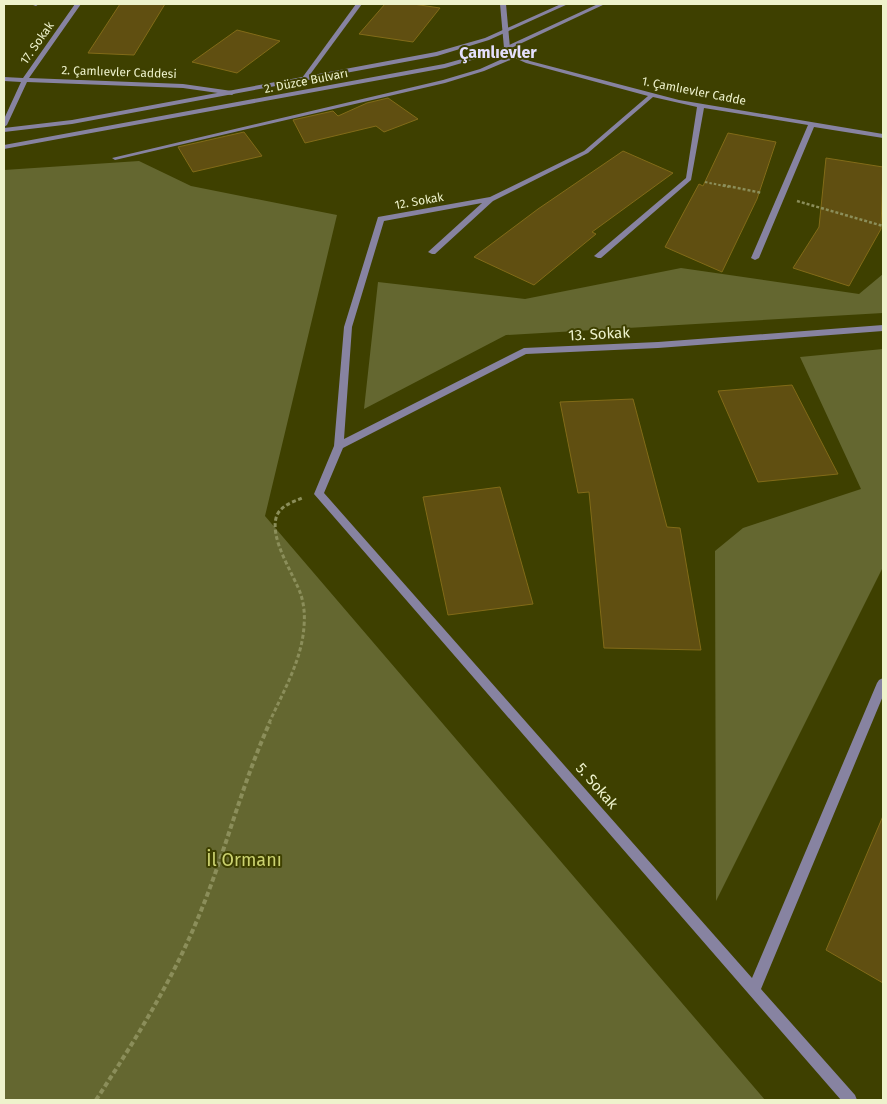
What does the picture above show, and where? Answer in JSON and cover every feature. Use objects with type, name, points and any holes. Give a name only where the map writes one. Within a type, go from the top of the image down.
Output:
[{"type":"street","name":"17. Sokak","points":[[4,125],[25,80],[78,4]]},
{"type":"street","points":[[304,79],[359,4]]},
{"type":"street","points":[[502,4],[507,48]]},
{"type":"street","name":"2. Düzce Bulvarı","points":[[4,130],[72,122],[437,54],[487,39],[565,4]]},
{"type":"street","name":"2. Düzce Bulvarı","points":[[4,147],[445,66],[507,48],[602,4]]},
{"type":"street","name":"1. Çamlıevler Cadde","points":[[507,48],[515,56],[528,62],[652,95],[883,136]]},
{"type":"street","points":[[115,158],[445,81],[482,70],[515,56]]},
{"type":"street","name":"2. Çamlıevler Caddesi","points":[[4,79],[184,86],[232,93]]},
{"type":"street","name":"12. Sokak","points":[[319,494],[339,446],[348,327],[381,219],[492,199],[586,152],[652,95]]},
{"type":"street","points":[[598,256],[689,179],[701,105]]},
{"type":"street","points":[[755,258],[812,124]]},
{"type":"street","points":[[432,252],[492,199]]},
{"type":"street","name":"13. Sokak","points":[[339,446],[524,351],[658,345],[883,328]]},
{"type":"street","name":"5. Sokak","points":[[319,494],[850,1100]]},
{"type":"street","points":[[754,990],[883,683]]},
{"type":"path","points":[[96,1100],[156,1003],[187,944],[208,893],[264,735],[297,660],[303,638],[304,616],[302,597],[276,538],[275,522],[285,506],[295,500],[319,494]]},
{"type":"green space","name":"İl Ormanı","points":[[139,161],[191,186],[337,215],[265,516],[765,1100],[4,1100],[4,170]]},
{"type":"green space","points":[[681,268],[859,294],[883,274],[883,313],[506,335],[364,409],[378,282],[525,299]]},
{"type":"green space","points":[[883,349],[883,567],[716,901],[715,551],[743,528],[861,489],[800,357]]},
{"type":"building","points":[[120,4],[165,4],[134,55],[88,53]]},
{"type":"building","points":[[385,4],[413,4],[440,8],[413,42],[359,34]]},
{"type":"building","points":[[237,30],[280,41],[237,73],[192,62]]},
{"type":"building","points":[[388,98],[418,119],[384,132],[376,126],[305,143],[293,120],[333,111],[338,116],[367,103]]},
{"type":"building","points":[[244,132],[262,156],[193,172],[178,147]]},
{"type":"building","points":[[728,133],[776,142],[757,199],[722,272],[665,247],[699,184],[703,186]]},
{"type":"building","points":[[623,151],[673,173],[592,232],[596,234],[534,285],[474,257],[538,209]]},
{"type":"building","points":[[826,158],[883,167],[881,229],[849,286],[793,268],[819,227]]},
{"type":"building","points":[[792,385],[838,474],[758,482],[718,391]]},
{"type":"building","points":[[633,399],[667,527],[680,528],[701,650],[604,648],[589,492],[578,493],[560,402]]},
{"type":"building","points":[[500,487],[533,604],[448,615],[423,497]]},
{"type":"building","points":[[883,816],[883,983],[826,950]]},
{"type":"district","name":"Çamlıevler","points":[[498,52]]}]
